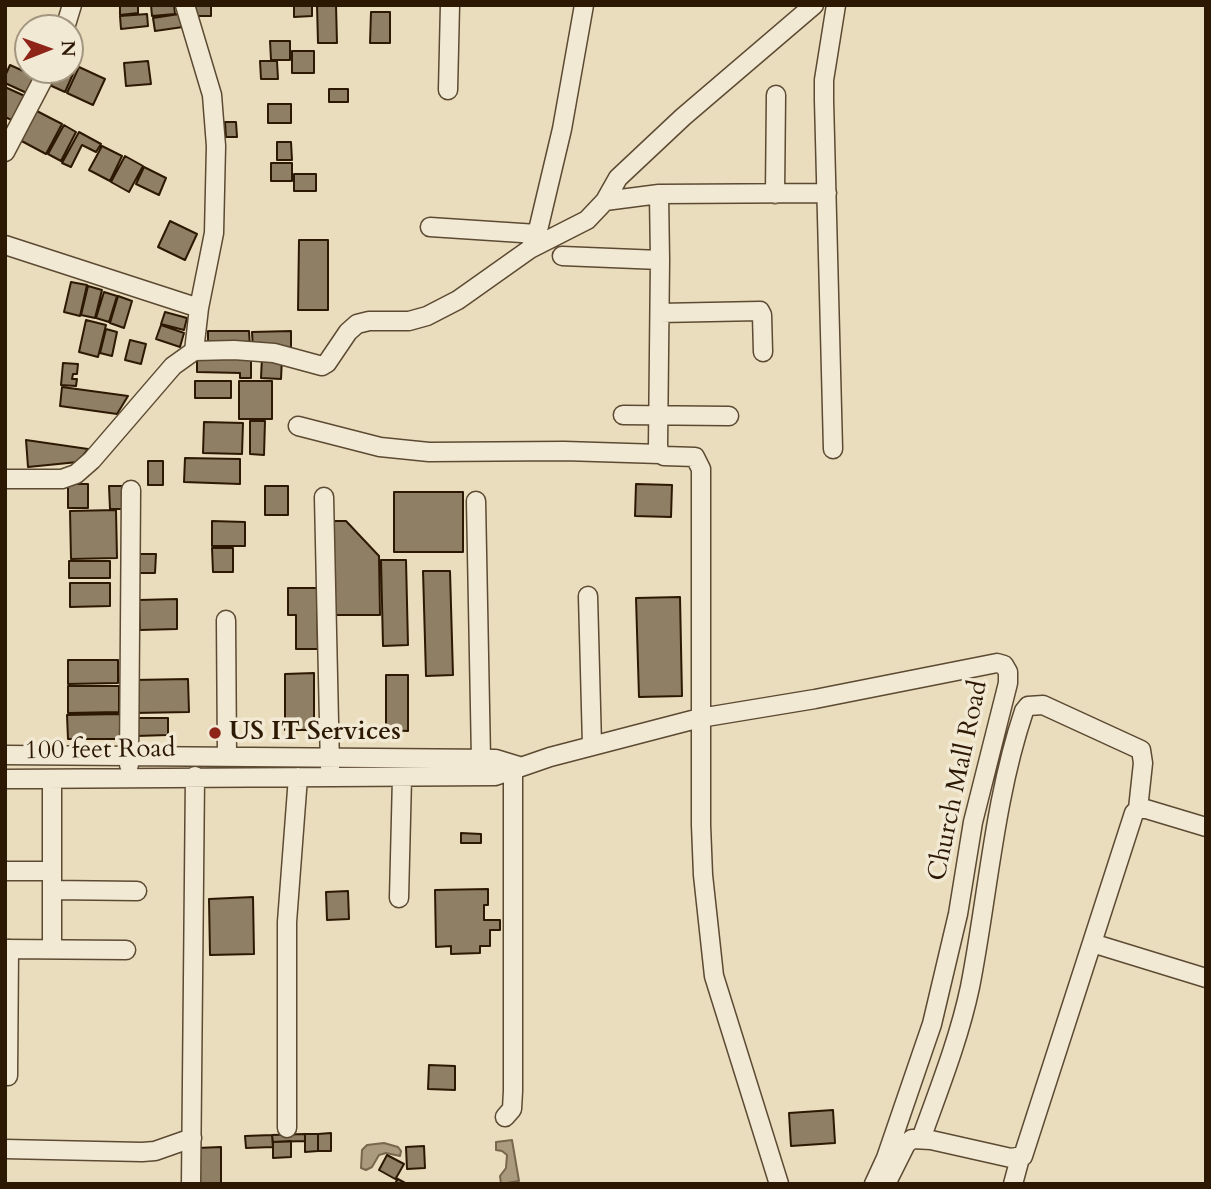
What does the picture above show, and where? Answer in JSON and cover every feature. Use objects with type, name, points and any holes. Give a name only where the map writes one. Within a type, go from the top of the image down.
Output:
[{"type":"street","points":[[5,479],[70,478],[92,460],[187,355],[214,233],[216,146],[212,94],[185,5]]},
{"type":"street","points":[[448,90],[450,5]]},
{"type":"street","points":[[534,242],[562,129],[584,5]]},
{"type":"street","points":[[187,355],[234,350],[266,353],[313,365],[324,365],[357,324],[369,321],[409,321],[427,316],[458,300],[534,242],[578,226],[605,201],[618,178],[683,117],[814,5]]},
{"type":"street","points":[[833,449],[824,80],[836,5]]},
{"type":"street","points":[[5,152],[41,84]]},
{"type":"street","points":[[775,194],[776,95]]},
{"type":"street","points":[[605,201],[659,194],[827,193]]},
{"type":"street","points":[[659,194],[660,454]]},
{"type":"street","points":[[430,227],[534,242]]},
{"type":"street","points":[[5,245],[199,308]]},
{"type":"street","points":[[562,256],[660,260]]},
{"type":"street","points":[[660,313],[760,312],[763,352]]},
{"type":"street","points":[[623,415],[729,416]]},
{"type":"street","points":[[298,426],[380,447],[429,452],[564,451],[660,454],[692,456],[699,463],[703,875],[714,976],[779,1184]]},
{"type":"street","points":[[128,779],[131,490]]},
{"type":"street","points":[[324,497],[330,778]]},
{"type":"street","points":[[476,501],[481,759]]},
{"type":"street","points":[[588,596],[592,745]]},
{"type":"street","points":[[226,621],[227,756]]},
{"type":"street","name":"Church Mall Road","points":[[516,767],[700,718],[815,699],[997,663],[1007,668],[1008,683],[973,822],[958,914],[932,1024],[886,1158],[874,1184]]},
{"type":"street","points":[[921,1139],[963,1017],[994,837],[1024,711],[1028,706],[1043,705],[1141,750],[1143,763],[1138,809],[1132,818],[1029,1142],[1020,1158],[1013,1184]]},
{"type":"street","name":"100 feet Road","points":[[5,755],[496,759],[516,767]]},
{"type":"street","points":[[389,759],[395,778],[399,898]]},
{"type":"street","points":[[505,1118],[512,1109],[513,1091],[516,767]]},
{"type":"street","name":"100 feet Road","points":[[5,779],[495,776],[516,767]]},
{"type":"street","points":[[191,1184],[195,776]]},
{"type":"street","points":[[287,1128],[287,922],[298,777]]},
{"type":"street","points":[[52,779],[52,948]]},
{"type":"street","points":[[1138,809],[1206,827]]},
{"type":"street","points":[[5,871],[52,871]]},
{"type":"street","points":[[52,890],[137,891]]},
{"type":"street","points":[[1092,943],[1206,978]]},
{"type":"street","points":[[8,1076],[7,949],[126,950]]},
{"type":"street","points":[[5,1149],[142,1152],[155,1151],[192,1138]]},
{"type":"street","points":[[886,1184],[906,1144],[912,1139],[1020,1158]]},
{"type":"shaded area","points":[[512,1140],[519,1181],[501,1184],[500,1176],[506,1168],[507,1155],[496,1150],[496,1142]]},
{"type":"shaded area","points":[[384,1143],[398,1147],[400,1156],[386,1153],[379,1155],[372,1167],[366,1170],[361,1168],[362,1150],[367,1145]]},
{"type":"building","points":[[120,5],[138,5],[138,13],[120,15]]},
{"type":"building","points":[[151,5],[174,5],[175,14],[152,16]]},
{"type":"building","points":[[190,5],[211,5],[211,16],[190,16]]},
{"type":"building","points":[[294,5],[312,5],[312,16],[294,17]]},
{"type":"building","points":[[317,5],[336,5],[337,43],[318,43]]},
{"type":"building","points":[[371,12],[390,12],[390,43],[370,43]]},
{"type":"building","points":[[147,14],[148,26],[121,29],[120,16]]},
{"type":"building","points":[[179,14],[183,27],[155,31],[153,18]]},
{"type":"building","points":[[270,41],[290,41],[290,60],[271,60]]},
{"type":"building","points":[[292,51],[314,51],[314,73],[292,73]]},
{"type":"building","points":[[148,61],[151,84],[126,86],[124,63]]},
{"type":"building","points":[[260,61],[277,61],[278,79],[261,79]]},
{"type":"building","points":[[10,65],[14,67],[14,84],[36,84],[31,95],[5,83]]},
{"type":"building","points":[[84,69],[105,79],[93,105],[67,93],[71,84],[84,84]]},
{"type":"building","points":[[47,84],[69,84],[65,92]]},
{"type":"building","points":[[5,87],[27,97],[16,122],[5,117]]},
{"type":"building","points":[[329,89],[348,89],[348,102],[329,102]]},
{"type":"building","points":[[268,104],[291,104],[291,123],[268,123]]},
{"type":"building","points":[[31,108],[62,124],[46,154],[16,138]]},
{"type":"building","points":[[225,122],[236,122],[237,137],[226,137]]},
{"type":"building","points":[[64,125],[76,132],[61,161],[48,154]]},
{"type":"building","points":[[79,132],[101,144],[96,152],[82,145],[71,167],[62,163]]},
{"type":"building","points":[[277,142],[291,142],[292,160],[277,160]]},
{"type":"building","points":[[102,146],[122,156],[110,181],[89,170]]},
{"type":"building","points":[[125,156],[143,166],[129,192],[111,182]]},
{"type":"building","points":[[271,163],[292,163],[292,181],[271,181]]},
{"type":"building","points":[[144,167],[166,178],[159,195],[136,184]]},
{"type":"building","points":[[294,174],[316,174],[316,191],[294,191]]},
{"type":"building","points":[[170,221],[197,234],[185,260],[158,247]]},
{"type":"building","points":[[299,240],[328,240],[328,310],[298,310]]},
{"type":"building","points":[[71,282],[87,285],[80,316],[64,312]]},
{"type":"building","points":[[88,286],[102,290],[95,318],[81,315]]},
{"type":"building","points":[[104,292],[117,296],[109,322],[96,318]]},
{"type":"building","points":[[118,296],[132,301],[124,328],[110,323]]},
{"type":"building","points":[[165,312],[187,318],[184,330],[161,324]]},
{"type":"building","points":[[86,320],[106,325],[98,357],[79,352]]},
{"type":"building","points":[[161,325],[184,333],[180,347],[156,339]]},
{"type":"building","points":[[106,329],[117,332],[112,356],[100,353]]},
{"type":"building","points":[[208,331],[249,331],[250,348],[208,349]]},
{"type":"building","points":[[291,331],[291,349],[253,349],[252,332]]},
{"type":"building","points":[[130,340],[146,344],[141,364],[125,360]]},
{"type":"building","points":[[197,352],[251,352],[251,378],[240,378],[240,373],[197,372]]},
{"type":"building","points":[[262,357],[282,358],[281,379],[261,378]]},
{"type":"building","points":[[63,363],[78,364],[77,374],[73,374],[72,379],[77,379],[76,386],[61,385]]},
{"type":"building","points":[[195,381],[231,381],[231,398],[195,398]]},
{"type":"building","points":[[239,381],[272,381],[272,419],[239,419]]},
{"type":"building","points":[[62,387],[128,396],[117,414],[60,406]]},
{"type":"building","points":[[250,421],[265,421],[264,455],[250,454]]},
{"type":"building","points":[[204,422],[243,423],[242,454],[203,453]]},
{"type":"building","points":[[26,440],[88,449],[78,462],[28,467]]},
{"type":"building","points":[[185,458],[240,459],[240,484],[184,482]]},
{"type":"building","points":[[148,461],[163,461],[163,485],[148,485]]},
{"type":"building","points":[[68,484],[88,484],[88,508],[68,508]]},
{"type":"building","points":[[636,484],[672,485],[671,517],[635,516]]},
{"type":"building","points":[[109,486],[126,486],[126,509],[110,509]]},
{"type":"building","points":[[265,486],[288,486],[288,515],[265,515]]},
{"type":"building","points":[[394,492],[463,492],[463,552],[394,552]]},
{"type":"building","points":[[116,510],[117,558],[71,559],[70,511]]},
{"type":"building","points":[[212,521],[245,522],[245,546],[212,546]]},
{"type":"building","points":[[332,521],[346,521],[379,556],[380,615],[334,615]]},
{"type":"building","points":[[212,548],[233,548],[233,572],[213,572]]},
{"type":"building","points":[[133,554],[156,554],[155,573],[133,573]]},
{"type":"building","points":[[381,560],[406,560],[408,645],[383,646]]},
{"type":"building","points":[[69,561],[110,561],[110,578],[69,578]]},
{"type":"building","points":[[423,571],[450,571],[453,675],[426,676]]},
{"type":"building","points":[[70,583],[110,583],[110,606],[70,607]]},
{"type":"building","points":[[288,588],[317,588],[318,649],[296,649],[296,615],[288,615]]},
{"type":"building","points":[[680,597],[682,696],[639,697],[636,598]]},
{"type":"building","points":[[177,599],[177,629],[140,630],[139,600]]},
{"type":"building","points":[[68,660],[118,660],[118,683],[68,684]]},
{"type":"building","points":[[314,673],[314,730],[285,730],[285,674]]},
{"type":"building","points":[[386,675],[408,675],[408,731],[386,730]]},
{"type":"building","points":[[188,679],[189,712],[134,713],[134,680]]},
{"type":"building","points":[[68,686],[119,686],[119,712],[68,713]]},
{"type":"building","points":[[120,714],[120,739],[68,739],[67,715]]},
{"type":"building","points":[[136,718],[168,718],[168,735],[136,736]]},
{"type":"building","points":[[461,833],[481,834],[481,843],[461,843]]},
{"type":"building","points":[[488,889],[484,920],[500,920],[500,930],[490,930],[490,946],[480,946],[480,953],[451,954],[451,946],[436,947],[435,890]]},
{"type":"building","points":[[348,891],[349,919],[327,920],[326,892]]},
{"type":"building","points":[[253,897],[254,954],[210,955],[209,899]]},
{"type":"building","points":[[429,1065],[455,1066],[455,1090],[428,1089]]},
{"type":"building","points":[[833,1110],[835,1143],[791,1146],[789,1113]]},
{"type":"building","points":[[331,1133],[331,1151],[318,1151],[318,1134]]},
{"type":"building","points":[[305,1134],[318,1134],[318,1151],[305,1152]]},
{"type":"building","points":[[305,1134],[305,1141],[273,1142],[272,1135]]},
{"type":"building","points":[[272,1135],[273,1147],[246,1148],[245,1136]]},
{"type":"building","points":[[291,1141],[291,1157],[273,1158],[273,1142]]},
{"type":"building","points":[[424,1146],[425,1168],[407,1169],[406,1147]]},
{"type":"building","points":[[221,1147],[221,1184],[197,1184],[197,1148]]},
{"type":"building","points":[[387,1155],[404,1164],[396,1178],[407,1184],[395,1184],[397,1180],[379,1170]]},
{"type":"place","name":"US IT Services","points":[[215,733]]}]
